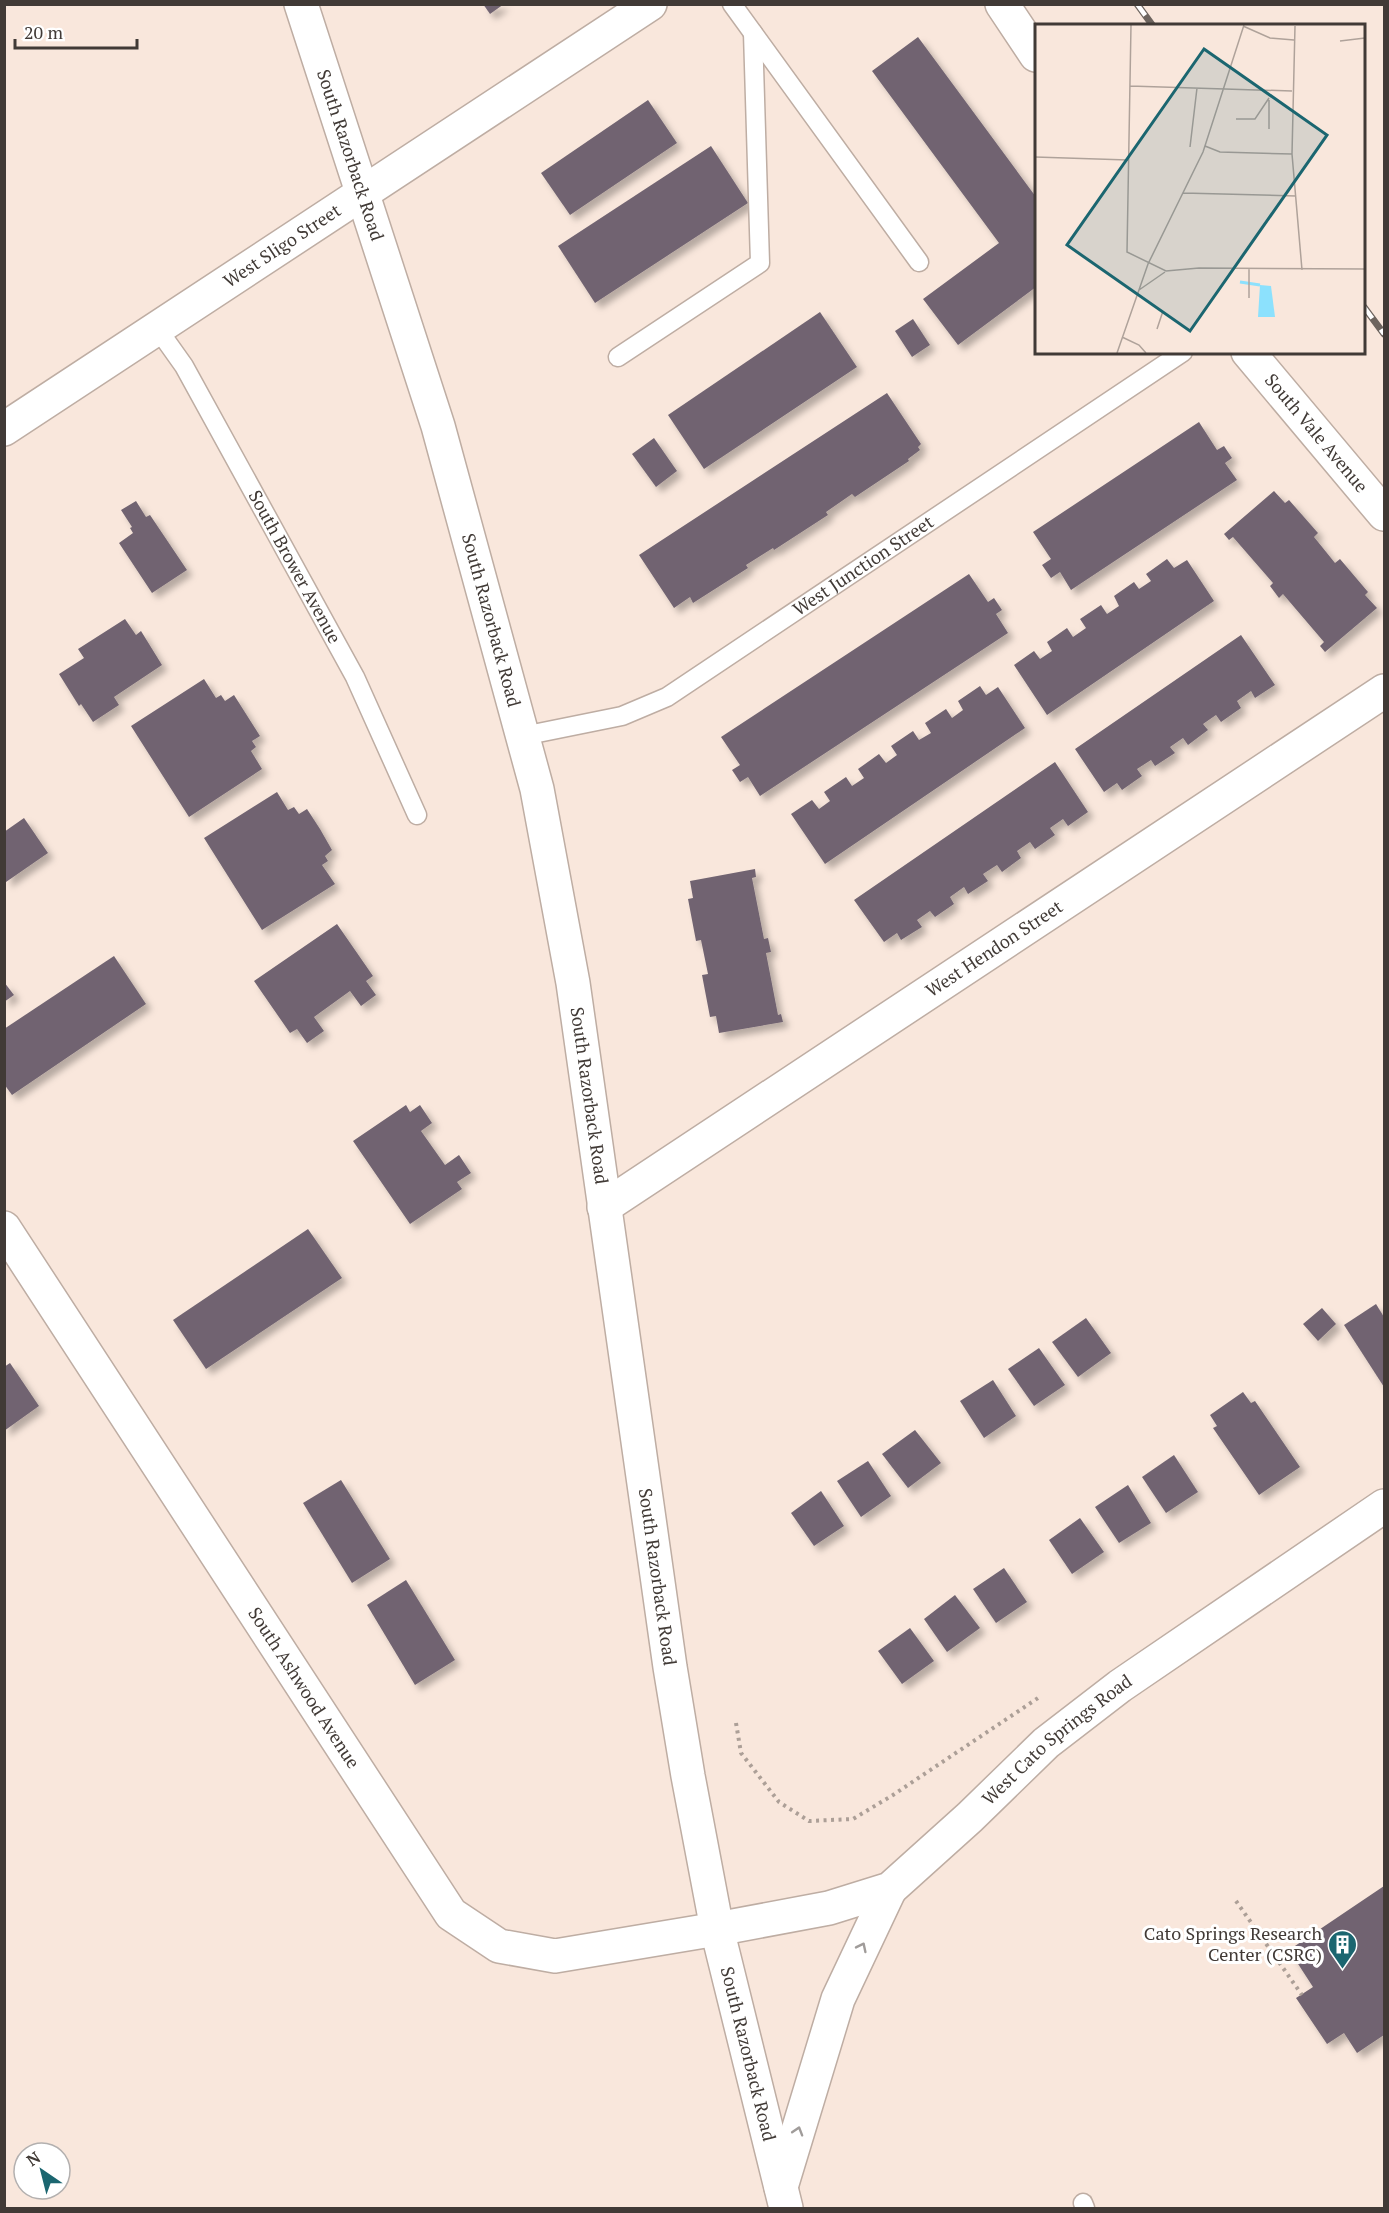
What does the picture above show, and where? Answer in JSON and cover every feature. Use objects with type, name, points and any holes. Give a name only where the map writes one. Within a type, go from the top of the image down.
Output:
[{"type":"street","name":"South Razorback Road","points":[[301,4],[438,426],[537,789],[573,983],[670,1667],[688,1776],[717,1929],[784,2198]]},
{"type":"street","name":"West Sligo Street","points":[[4,429],[650,4]]},
{"type":"street","points":[[1002,4],[1035,53]]},
{"type":"street","name":"South Vale Avenue","points":[[1250,354],[1384,514]]},
{"type":"street","name":"West Hendon Street","points":[[604,1207],[1384,691]]},
{"type":"street","name":"South Ashwood Avenue","points":[[8,1240],[451,1914],[499,1946],[555,1956],[717,1929]]},
{"type":"street","name":"West Cato Springs Road","points":[[717,1929],[829,1908],[890,1889],[1046,1743],[1120,1686],[1384,1506]]},
{"type":"street","points":[[784,2198],[838,1999],[890,1889]]},
{"type":"lane","points":[[732,4],[919,262]]},
{"type":"lane","points":[[618,357],[760,264],[753,33]]},
{"type":"lane","name":"South Brower Avenue","points":[[157,328],[184,366],[355,677],[417,815]]},
{"type":"lane","name":"West Junction Street","points":[[523,736],[622,716],[667,697],[1180,354]]},
{"type":"path","points":[[736,1723],[741,1753],[779,1802],[809,1821],[853,1819],[893,1796],[1040,1696]]},
{"type":"path","points":[[1236,1901],[1302,1995]]},
{"type":"building","points":[[483,4],[504,4],[490,14]]},
{"type":"building","points":[[918,37],[1035,196],[1035,288],[958,345],[923,299],[999,243],[872,71]]},
{"type":"building","points":[[648,100],[677,143],[570,215],[541,173]]},
{"type":"building","points":[[711,146],[748,203],[595,303],[558,246]]},
{"type":"building","points":[[820,312],[857,367],[704,469],[668,415]]},
{"type":"building","points":[[913,319],[930,345],[912,357],[895,331]]},
{"type":"building","points":[[887,393],[921,444],[918,447],[920,450],[908,459],[909,461],[855,497],[852,494],[826,512],[828,515],[746,565],[748,568],[693,603],[690,597],[674,608],[639,555]]},
{"type":"building","points":[[1199,422],[1217,450],[1224,446],[1232,458],[1225,463],[1237,480],[1071,590],[1060,572],[1051,578],[1042,565],[1051,559],[1033,532]]},
{"type":"building","points":[[654,438],[677,471],[656,487],[632,454]]},
{"type":"building","points":[[1274,491],[1285,503],[1289,500],[1318,533],[1314,537],[1335,563],[1340,559],[1368,592],[1365,595],[1377,608],[1325,652],[1320,646],[1324,642],[1283,594],[1279,598],[1270,586],[1273,583],[1233,537],[1229,540],[1224,534]]},
{"type":"building","points":[[136,501],[146,517],[150,515],[187,570],[152,593],[119,543],[133,533],[130,528],[132,527],[121,510]]},
{"type":"building","points":[[1167,559],[1174,568],[1187,560],[1214,601],[1047,715],[1014,665],[1034,651],[1040,659],[1052,651],[1047,642],[1067,628],[1073,637],[1086,628],[1080,619],[1101,605],[1107,614],[1119,606],[1114,596],[1134,582],[1139,589],[1151,581],[1146,574]]},
{"type":"building","points":[[969,574],[988,602],[994,598],[1002,610],[996,614],[1008,633],[760,796],[748,777],[740,782],[732,770],[740,765],[721,737]]},
{"type":"building","points":[[125,619],[136,635],[141,631],[162,665],[114,697],[119,705],[93,722],[81,704],[79,706],[59,674],[84,658],[78,649]]},
{"type":"building","points":[[1241,635],[1275,685],[1255,698],[1251,691],[1237,701],[1241,708],[1221,722],[1216,715],[1203,724],[1208,730],[1188,745],[1183,738],[1170,747],[1175,753],[1155,766],[1151,760],[1137,769],[1142,776],[1122,790],[1117,783],[1104,792],[1075,749]]},
{"type":"building","points":[[204,679],[216,698],[221,695],[225,701],[234,695],[260,736],[252,741],[256,747],[251,751],[262,769],[189,817],[131,726]]},
{"type":"building","points":[[980,686],[986,695],[998,687],[1025,728],[825,864],[791,814],[812,800],[819,809],[830,801],[824,792],[846,777],[852,786],[864,778],[858,769],[879,754],[886,763],[897,755],[891,746],[913,731],[919,740],[931,733],[925,723],[946,709],[952,718],[963,710],[958,701]]},
{"type":"building","points":[[1055,762],[1088,812],[1068,826],[1063,819],[1050,828],[1055,835],[1035,849],[1030,842],[1017,851],[1021,858],[1002,872],[997,865],[983,874],[988,881],[968,894],[964,887],[950,897],[954,904],[935,917],[930,911],[917,920],[922,927],[901,940],[897,933],[884,942],[854,900]]},
{"type":"building","points":[[277,792],[288,810],[294,807],[299,814],[307,809],[320,829],[332,850],[325,856],[328,861],[322,865],[335,884],[262,930],[204,838]]},
{"type":"building","points":[[24,818],[48,853],[6,882],[4,832]]},
{"type":"building","points":[[755,869],[756,877],[752,878],[764,939],[768,938],[771,952],[766,953],[778,1015],[781,1014],[783,1022],[719,1033],[716,1016],[710,1017],[702,975],[708,974],[701,940],[696,941],[688,899],[693,898],[690,881]]},
{"type":"building","points":[[337,924],[373,976],[366,981],[376,995],[361,1006],[350,991],[314,1017],[324,1031],[307,1043],[297,1029],[290,1033],[254,981]]},
{"type":"building","points":[[114,956],[146,1004],[12,1095],[4,1084],[4,1029]]},
{"type":"building","points":[[4,982],[14,995],[4,1002]]},
{"type":"building","points":[[406,1105],[410,1112],[420,1105],[432,1123],[421,1131],[445,1165],[459,1155],[471,1173],[457,1182],[462,1189],[410,1224],[353,1141]]},
{"type":"building","points":[[308,1229],[342,1278],[206,1369],[173,1320]]},
{"type":"building","points":[[1376,1304],[1384,1317],[1384,1387],[1344,1325]]},
{"type":"building","points":[[1322,1308],[1336,1324],[1318,1341],[1303,1324]]},
{"type":"building","points":[[1086,1318],[1111,1353],[1078,1377],[1052,1342]]},
{"type":"building","points":[[1039,1348],[1065,1385],[1034,1406],[1008,1369]]},
{"type":"building","points":[[10,1363],[39,1406],[4,1431],[4,1367]]},
{"type":"building","points":[[993,1380],[1016,1416],[984,1438],[960,1401]]},
{"type":"building","points":[[1243,1392],[1251,1403],[1255,1401],[1300,1467],[1259,1495],[1213,1428],[1217,1426],[1210,1415]]},
{"type":"building","points":[[915,1430],[941,1463],[908,1488],[882,1454]]},
{"type":"building","points":[[1174,1455],[1198,1492],[1166,1513],[1142,1477]]},
{"type":"building","points":[[868,1461],[891,1496],[861,1517],[837,1481]]},
{"type":"building","points":[[341,1480],[390,1559],[352,1583],[303,1503]]},
{"type":"building","points":[[1128,1485],[1151,1523],[1119,1543],[1095,1507]]},
{"type":"building","points":[[821,1491],[844,1526],[814,1546],[791,1513]]},
{"type":"building","points":[[1080,1518],[1104,1552],[1072,1574],[1049,1540]]},
{"type":"building","points":[[1004,1568],[1027,1602],[996,1623],[973,1589]]},
{"type":"building","points":[[406,1580],[455,1660],[415,1685],[367,1605]]},
{"type":"building","points":[[955,1595],[980,1628],[947,1652],[924,1619]]},
{"type":"building","points":[[910,1628],[934,1661],[902,1684],[878,1651]]},
{"type":"building","name":"Cato Springs Research Center (CSRC)","points":[[1384,1886],[1384,2035],[1357,2053],[1344,2033],[1327,2044],[1296,1998],[1313,1987],[1289,1950]]},
{"type":"railway","points":[[1137,4],[1152,24]]},
{"type":"railway","points":[[1365,308],[1384,334]]},
{"type":"place","name":"Cato Springs Research Center (CSRC)","points":[[1343,1970]]}]
